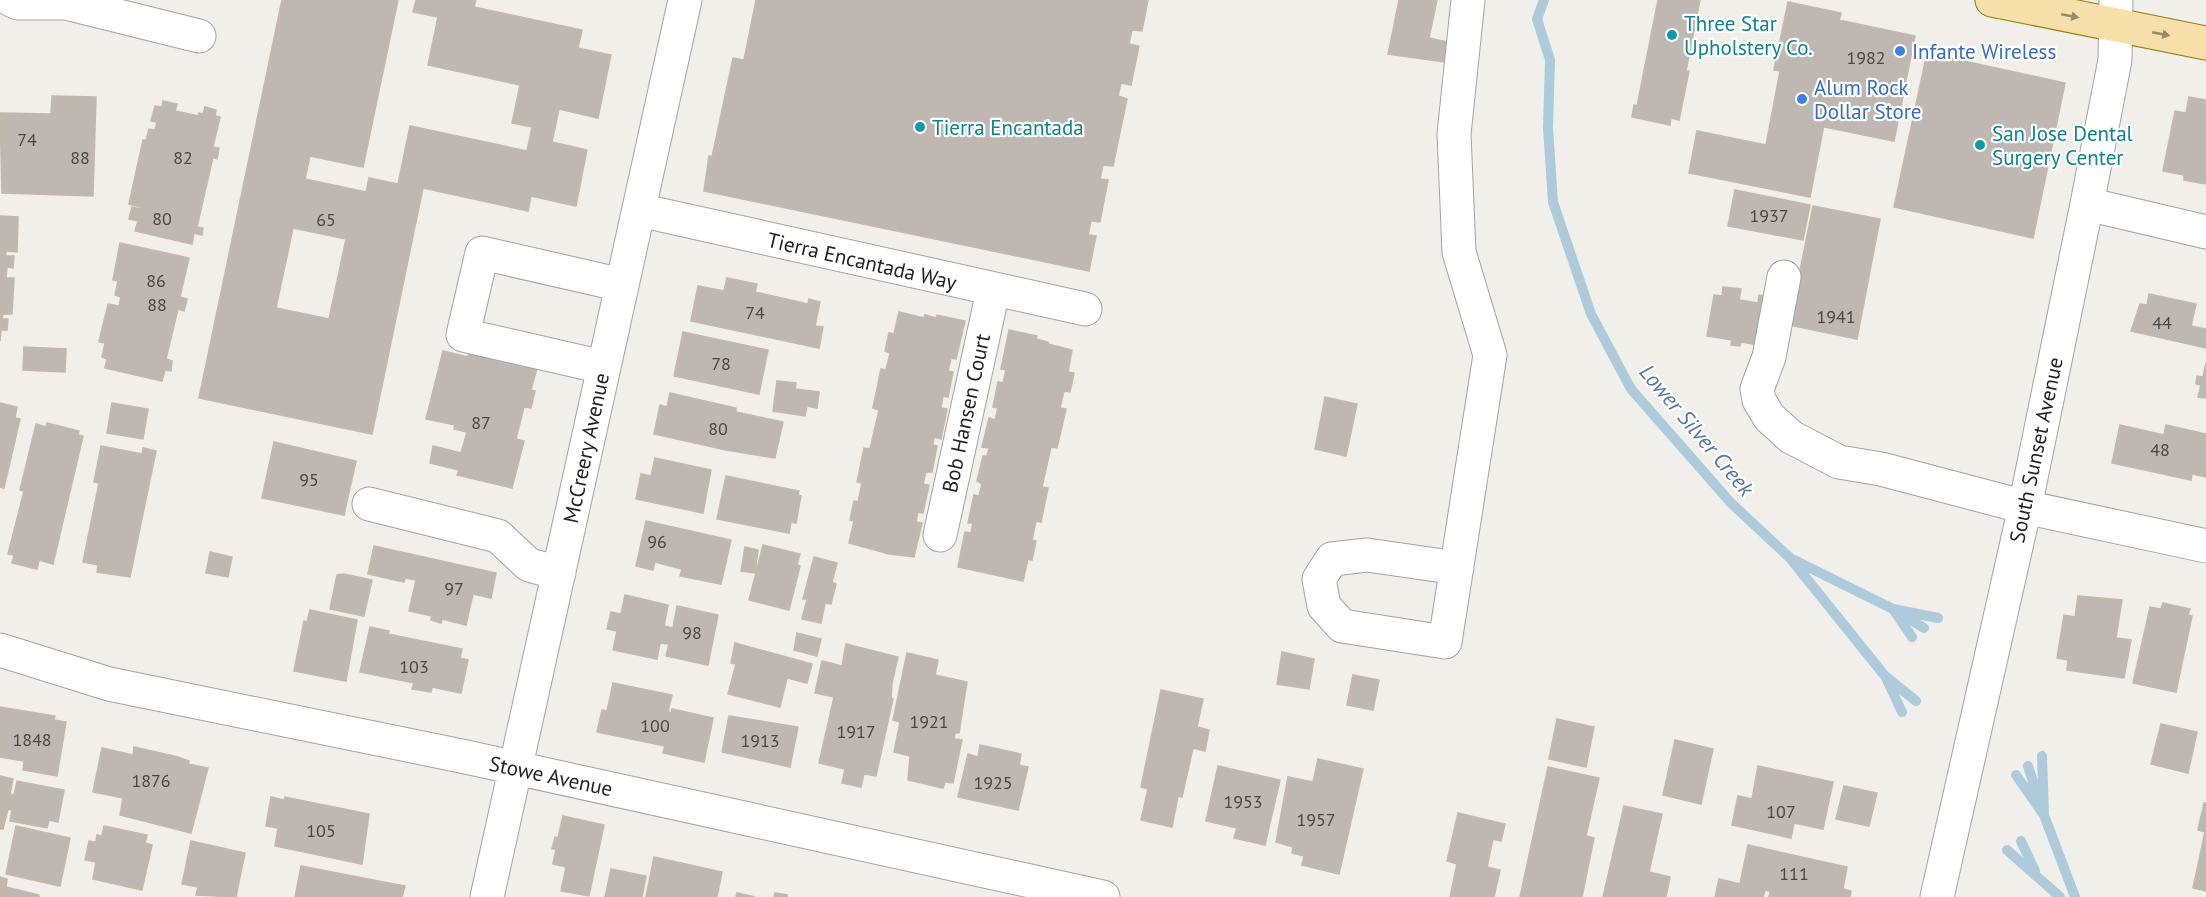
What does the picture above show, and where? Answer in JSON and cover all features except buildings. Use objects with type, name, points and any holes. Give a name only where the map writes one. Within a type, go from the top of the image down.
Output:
[{"type":"main road","points":[[1992,0],[2116,13],[2206,43]]},
{"type":"street","points":[[11,0],[18,3],[66,3],[199,36]]},
{"type":"street","name":"McCreery Avenue","points":[[487,897],[685,0]]},
{"type":"street","points":[[1456,568],[1490,355],[1459,252],[1454,134],[1468,0]]},
{"type":"street","name":"South Sunset Avenue","points":[[1937,897],[2025,507],[2087,204],[2115,60],[2116,13]]},
{"type":"street","points":[[2087,204],[2206,232]]},
{"type":"street","name":"Tierra Encantada Way","points":[[639,210],[993,291],[1086,309]]},
{"type":"street","points":[[603,367],[464,334],[471,300],[482,253],[622,285]]},
{"type":"street","points":[[1784,277],[1769,357],[1758,389],[1759,400],[1769,417],[1791,437],[1839,462],[1881,469],[2025,507],[2206,546]]},
{"type":"street","name":"Bob Hansen Court","points":[[940,535],[993,291]]},
{"type":"street","points":[[369,504],[498,536],[529,565],[559,573]]},
{"type":"street","name":"Stowe Avenue","points":[[0,650],[109,684],[515,768],[1103,897]]},
{"type":"waterway","name":"Lower Silver Creek","points":[[1544,0],[1537,19],[1550,60],[1548,128],[1553,202],[1591,314],[1631,389],[1731,503],[1790,558],[1885,676],[1916,701]]},
{"type":"waterway","name":"Lower Silver Creek","points":[[1794,560],[1893,609],[1912,637]]},
{"type":"waterway","name":"Lower Silver Creek","points":[[1893,609],[1938,618]]},
{"type":"waterway","name":"Lower Silver Creek","points":[[1901,614],[1924,628]]},
{"type":"waterway","name":"Lower Silver Creek","points":[[1887,680],[1902,712]]},
{"type":"waterway","name":"Lower Silver Creek","points":[[2042,756],[2044,815]]},
{"type":"waterway","name":"Lower Silver Creek","points":[[2028,766],[2039,801]]},
{"type":"waterway","name":"Lower Silver Creek","points":[[2016,775],[2044,815],[2075,897]]},
{"type":"waterway","name":"Lower Silver Creek","points":[[2021,841],[2035,871]]},
{"type":"waterway","name":"Lower Silver Creek","points":[[2007,850],[2060,897]]},
{"type":"place","name":"Three Star Upholstery Co.","points":[[1672,35]]},
{"type":"place","name":"Infante Wireless","points":[[1900,51]]},
{"type":"place","name":"Alum Rock Dollar Store","points":[[1802,99]]},
{"type":"place","name":"Tierra Encantada","points":[[920,127]]},
{"type":"place","name":"San Jose Dental Surgery Center","points":[[1980,145]]}]
